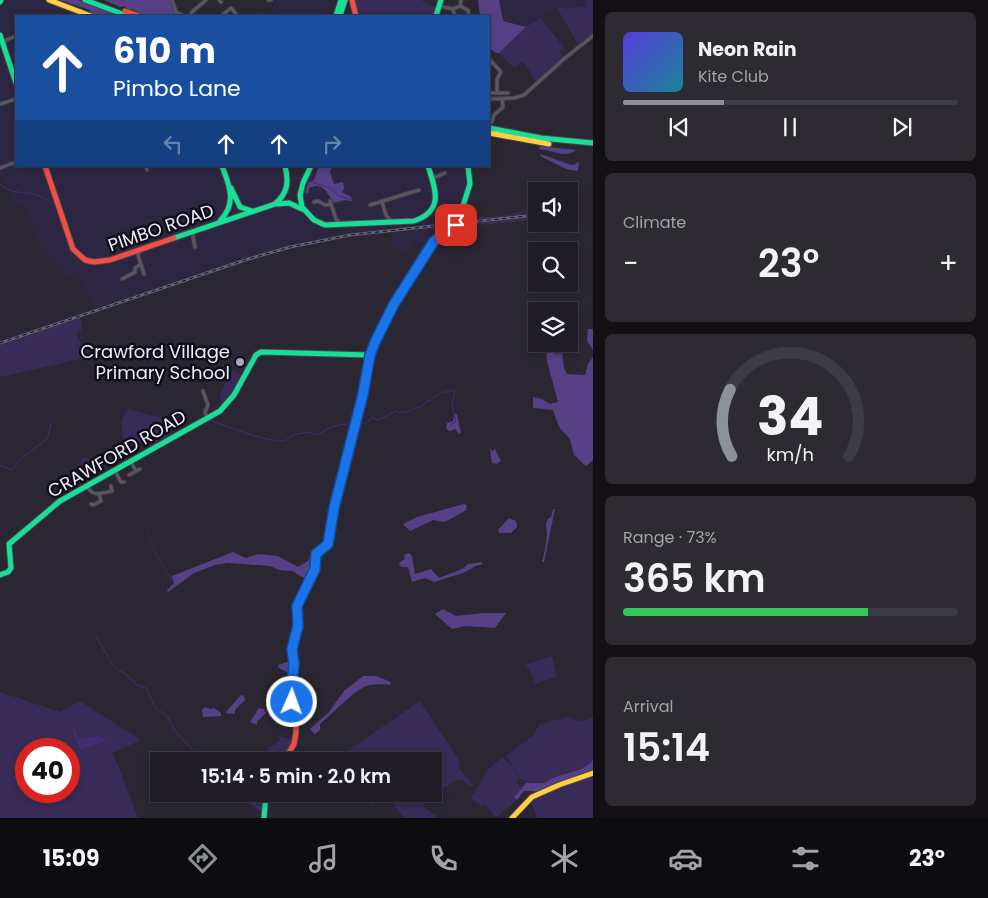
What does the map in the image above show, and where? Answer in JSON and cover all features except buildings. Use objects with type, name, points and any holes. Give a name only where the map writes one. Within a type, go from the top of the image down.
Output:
[{"type":"main road","points":[[49,0],[83,15]]},
{"type":"main road","points":[[85,0],[125,15]]},
{"type":"main road","points":[[96,0],[136,15]]},
{"type":"main road","points":[[336,15],[341,0]]},
{"type":"main road","points":[[340,15],[345,0]]},
{"type":"main road","points":[[352,0],[356,15]]},
{"type":"main road","points":[[436,15],[440,3]]},
{"type":"main road","points":[[0,34],[15,80]]},
{"type":"main road","points":[[490,128],[506,133],[554,141],[593,145]]},
{"type":"main road","points":[[490,133],[543,144],[593,145]]},
{"type":"main road","name":"PIMBO ROAD","points":[[45,167],[77,255],[86,261],[98,263],[138,253],[181,236],[193,235],[215,225],[275,204]]},
{"type":"main road","points":[[215,225],[225,217],[231,208],[232,197],[222,167]]},
{"type":"main road","points":[[275,204],[292,204],[304,210],[313,221],[328,225],[417,220],[428,214],[436,201],[435,185],[428,167]]},
{"type":"main road","points":[[289,752],[294,744],[296,733],[296,719],[292,696],[294,664],[292,649],[298,626],[297,606],[315,569],[316,554],[328,544],[334,508],[365,385],[370,355],[391,309],[434,241],[454,227],[460,218],[470,184],[468,167]]},
{"type":"main road","points":[[275,204],[286,193],[288,178],[286,168]]},
{"type":"main road","points":[[304,210],[300,195],[310,169]]},
{"type":"main road","points":[[229,185],[233,189],[240,208],[254,212]]},
{"type":"main road","name":"CRAWFORD ROAD","points":[[0,575],[10,570],[8,546],[51,507],[222,409],[234,395],[256,355],[261,352],[370,355]]},
{"type":"main road","points":[[512,818],[532,798],[559,785],[593,773]]},
{"type":"main road","points":[[264,818],[265,802]]},
{"type":"street","points":[[172,0],[176,12],[182,15]]},
{"type":"street","points":[[190,15],[206,0]]},
{"type":"street","points":[[460,6],[461,0]]},
{"type":"street","points":[[440,3],[453,9],[460,6],[473,12]]},
{"type":"street","points":[[222,15],[230,8],[237,15]]},
{"type":"street","points":[[453,9],[455,15]]},
{"type":"street","points":[[468,10],[469,15]]},
{"type":"street","points":[[0,34],[4,38],[15,36]]},
{"type":"street","points":[[490,99],[514,98],[524,95],[593,36]]},
{"type":"street","points":[[5,49],[5,42],[10,38]]},
{"type":"street","points":[[490,59],[501,72],[497,79],[497,93]]},
{"type":"street","points":[[490,93],[508,93]]},
{"type":"street","points":[[0,104],[15,99]]},
{"type":"street","points":[[492,122],[494,116],[503,107],[502,99]]},
{"type":"street","points":[[0,168],[15,162]]},
{"type":"street","points":[[433,176],[445,173]]},
{"type":"street","points":[[370,205],[419,190]]},
{"type":"street","points":[[314,202],[319,201],[326,205],[330,202],[336,219],[342,224]]},
{"type":"street","points":[[382,201],[389,220],[395,222]]},
{"type":"street","points":[[376,223],[385,220],[386,215]]},
{"type":"street","points":[[328,225],[336,219]]},
{"type":"street","points":[[193,235],[195,247]]},
{"type":"street","points":[[138,253],[144,274]]},
{"type":"street","points":[[122,279],[134,272],[141,264]]},
{"type":"street","points":[[203,391],[208,405],[205,412],[207,419]]},
{"type":"street","points":[[131,462],[136,471]]},
{"type":"street","points":[[129,475],[140,469]]},
{"type":"street","points":[[115,471],[121,482],[124,482]]},
{"type":"street","points":[[88,487],[94,494],[99,494],[112,491],[111,486]]},
{"type":"street","points":[[91,504],[93,505],[100,501],[99,494]]},
{"type":"shaded area","points":[[0,0],[57,0],[96,15],[15,15],[15,167],[282,167],[287,181],[283,201],[298,209],[313,225],[326,229],[328,232],[322,235],[352,229],[408,225],[461,217],[495,217],[528,210],[528,221],[435,229],[435,233],[429,234],[429,237],[434,239],[431,244],[426,241],[414,242],[411,252],[394,251],[391,234],[323,243],[275,254],[185,282],[99,314],[98,311],[0,344],[0,339],[95,307],[80,278],[68,278],[42,254],[27,209],[16,203],[0,174]]},
{"type":"shaded area","points":[[60,0],[79,0],[116,15],[93,15],[90,14],[90,10]]},
{"type":"shaded area","points":[[104,0],[171,0],[175,12],[180,15],[144,15],[125,8],[126,6],[120,7]]},
{"type":"shaded area","points":[[274,0],[329,0],[330,4],[324,15],[273,15]]},
{"type":"shaded area","points":[[354,0],[421,0],[437,8],[435,15],[357,15]]},
{"type":"shaded area","points":[[478,0],[499,0],[503,21],[526,27],[499,53],[496,53],[490,49],[490,15],[480,15]]},
{"type":"shaded area","points":[[498,0],[586,0],[587,7],[557,8],[526,27],[503,21],[502,8]]},
{"type":"shaded area","points":[[586,0],[593,0],[593,36],[579,46],[557,8],[587,7]]},
{"type":"shaded area","points":[[541,18],[564,48],[560,52],[565,57],[537,83],[523,61],[514,68],[499,53],[526,27]]},
{"type":"shaded area","points":[[540,146],[576,150],[572,153],[564,154],[539,149]]},
{"type":"shaded area","points":[[541,154],[568,164],[573,165],[579,162],[578,171],[566,169],[540,156]]},
{"type":"shaded area","points":[[314,167],[465,167],[467,172],[467,183],[458,211],[413,218],[320,222],[314,219],[305,206],[303,199],[304,188]]},
{"type":"shaded area","points":[[319,167],[332,167],[330,172],[334,184],[343,182],[344,189],[342,192],[351,197],[352,201],[345,200],[334,203],[327,192],[318,186],[309,188],[308,194],[305,192],[308,183],[314,180]]},
{"type":"shaded area","points":[[528,210],[528,214],[459,222],[461,217],[495,217]]},
{"type":"shaded area","points":[[528,217],[528,221],[455,227],[457,224]]},
{"type":"shaded area","points":[[80,318],[82,323],[81,330],[76,335],[90,357],[0,377],[0,344]]},
{"type":"shaded area","points":[[588,329],[593,329],[593,350],[587,341]]},
{"type":"shaded area","name":"Crawford Village Primary School","points":[[236,349],[250,358],[244,376],[229,367]]},
{"type":"shaded area","points":[[546,352],[562,353],[564,368],[567,374],[585,375],[588,364],[593,357],[593,460],[586,466],[574,455],[570,439],[559,427],[553,410],[533,408],[533,397],[542,399],[550,404],[558,402]]},
{"type":"shaded area","points":[[232,370],[244,376],[234,395],[222,408],[220,395]]},
{"type":"shaded area","points":[[127,409],[160,417],[173,437],[153,449],[150,445],[145,447],[142,442],[139,443],[137,440],[124,448],[121,422]]},
{"type":"shaded area","points":[[457,414],[461,433],[459,434],[455,429],[450,431],[446,429],[447,423],[453,421],[454,415]]},
{"type":"shaded area","points":[[490,449],[493,451],[495,449],[501,461],[497,464],[492,463]]},
{"type":"shaded area","points":[[83,457],[88,457],[92,465],[97,463],[100,469],[73,484],[76,493],[66,498]]},
{"type":"shaded area","points":[[132,489],[153,548],[170,577],[172,576],[173,584],[152,548]]},
{"type":"shaded area","points":[[464,504],[467,505],[466,510],[443,522],[433,520],[410,531],[403,524],[417,517]]},
{"type":"shaded area","points":[[553,509],[555,509],[544,562],[542,562],[546,544],[546,523],[551,517]]},
{"type":"shaded area","points":[[509,518],[516,521],[517,527],[511,533],[499,533],[498,530]]},
{"type":"shaded area","points":[[233,552],[246,558],[258,554],[278,556],[298,567],[308,561],[310,556],[314,555],[311,578],[309,581],[292,571],[279,570],[270,566],[228,563],[215,565],[194,573],[168,592],[167,590],[174,583],[172,576]]},
{"type":"shaded area","points":[[409,553],[412,556],[415,574],[431,569],[439,578],[464,568],[468,564],[481,562],[483,564],[463,573],[434,582],[425,578],[412,582],[408,567],[399,565],[405,559],[404,555]]},
{"type":"shaded area","points":[[443,609],[456,616],[506,613],[495,628],[465,626],[452,629],[435,614]]},
{"type":"shaded area","points":[[552,656],[558,676],[536,684],[526,664]]},
{"type":"shaded area","points":[[293,660],[292,675],[279,668],[278,665]]},
{"type":"shaded area","points":[[363,676],[376,676],[391,682],[390,685],[371,685],[361,688],[320,724],[320,730],[315,734],[310,729],[329,712],[344,691]]},
{"type":"shaded area","points":[[0,692],[60,712],[80,701],[141,740],[113,753],[138,818],[0,818]]},
{"type":"shaded area","points":[[241,695],[244,696],[245,700],[235,710],[235,714],[225,713]]},
{"type":"shaded area","points":[[420,701],[460,762],[458,767],[474,785],[473,787],[461,780],[455,780],[442,790],[442,752],[346,752]]},
{"type":"shaded area","points":[[204,707],[214,708],[221,713],[221,716],[203,717],[202,710]]},
{"type":"shaded area","points":[[259,708],[264,709],[266,713],[257,722],[257,725],[250,722]]},
{"type":"shaded area","points":[[569,716],[581,721],[593,716],[593,760],[587,768],[554,777],[546,783],[526,783],[520,778],[506,756],[533,736],[539,725]]},
{"type":"shaded area","points":[[74,727],[78,738],[75,738],[72,729]]},
{"type":"shaded area","points":[[97,736],[107,741],[80,750],[80,739]]},
{"type":"shaded area","points":[[279,736],[294,740],[288,752],[262,752],[266,750],[280,740]]},
{"type":"shaded area","points":[[502,758],[510,764],[520,779],[517,782],[522,788],[514,797],[517,800],[496,818],[485,804],[482,806],[471,798],[488,769]]},
{"type":"shaded area","points":[[593,760],[593,773],[537,795],[535,791],[524,791],[517,800],[514,797],[526,783],[545,783],[557,776],[583,768]]},
{"type":"shaded area","points":[[593,773],[593,818],[537,818],[529,801],[532,797]]},
{"type":"shaded area","points":[[247,802],[264,802],[263,814]]},
{"type":"shaded area","points":[[391,802],[427,802],[423,807],[439,818],[405,818]]},
{"type":"waterway","points":[[294,178],[303,178]]},
{"type":"waterway","points":[[306,180],[330,188],[339,196],[350,199]]},
{"type":"waterway","points":[[0,184],[4,188],[15,192],[39,196],[55,205]]},
{"type":"waterway","points":[[357,425],[368,422],[372,417],[378,420],[396,411],[402,413],[421,407],[436,396],[455,390],[452,404],[456,422],[451,425]]},
{"type":"waterway","points":[[209,420],[254,436],[276,441],[285,441],[293,435],[308,432],[318,435],[335,426],[354,424]]},
{"type":"waterway","points":[[0,465],[12,470],[23,457],[47,439],[51,424]]},
{"type":"waterway","points":[[96,636],[111,662],[137,685],[146,688],[155,707],[167,716],[175,731],[195,752]]},
{"type":"waterway","points":[[253,802],[262,810]]},
{"type":"railway","points":[[0,343],[245,260],[290,247],[350,235],[528,216]]},
{"type":"traffic: fast","points":[[85,0],[125,15]]},
{"type":"traffic: fast","points":[[336,15],[341,0]]},
{"type":"traffic: fast","points":[[340,15],[345,0]]},
{"type":"traffic: fast","points":[[436,15],[441,0]]},
{"type":"traffic: fast","points":[[0,35],[15,80]]},
{"type":"traffic: fast","points":[[490,128],[541,138],[593,143]]},
{"type":"traffic: fast","points":[[220,221],[229,208],[230,201],[229,188],[222,167]]},
{"type":"traffic: fast","points":[[174,238],[275,204],[285,191],[287,177],[285,167]]},
{"type":"traffic: fast","points":[[311,167],[300,195],[302,207],[314,220],[325,225],[414,221],[424,217],[434,206],[435,199],[435,191],[428,167]]},
{"type":"traffic: fast","points":[[459,218],[470,184],[468,167]]},
{"type":"traffic: fast","points":[[231,188],[240,207],[252,211]]},
{"type":"traffic: fast","points":[[277,204],[289,203],[302,209]]},
{"type":"traffic: fast","points":[[454,227],[459,218]]},
{"type":"traffic: fast","points":[[308,583],[314,572],[316,554],[328,544],[367,377],[370,355],[394,304],[434,241],[454,227]]},
{"type":"traffic: fast","points":[[0,575],[8,572],[11,568],[9,544],[60,501],[220,411],[234,395],[256,355],[261,352],[370,355]]},
{"type":"traffic: fast","points":[[264,818],[265,802]]},
{"type":"traffic: slow","points":[[49,0],[88,15]]},
{"type":"traffic: slow","points":[[490,133],[549,144]]},
{"type":"traffic: slow","points":[[512,818],[532,797],[593,773]]},
{"type":"traffic: jam","points":[[352,0],[356,15]]},
{"type":"traffic: jam","points":[[125,11],[136,15]]},
{"type":"traffic: jam","points":[[45,167],[73,249],[85,260],[94,262],[110,260],[174,238]]},
{"type":"traffic: jam","points":[[289,752],[294,744],[296,733],[296,719],[291,696],[294,664],[292,649],[299,626],[297,605],[308,583]]},
{"type":"place","name":"Crawford Village Primary School","points":[[240,362]]},
{"type":"route","points":[[292,702],[294,672],[292,649],[298,632],[298,603],[315,569],[317,552],[328,544],[334,508],[363,394],[370,355],[396,300],[410,282],[434,241],[456,225]]}]
